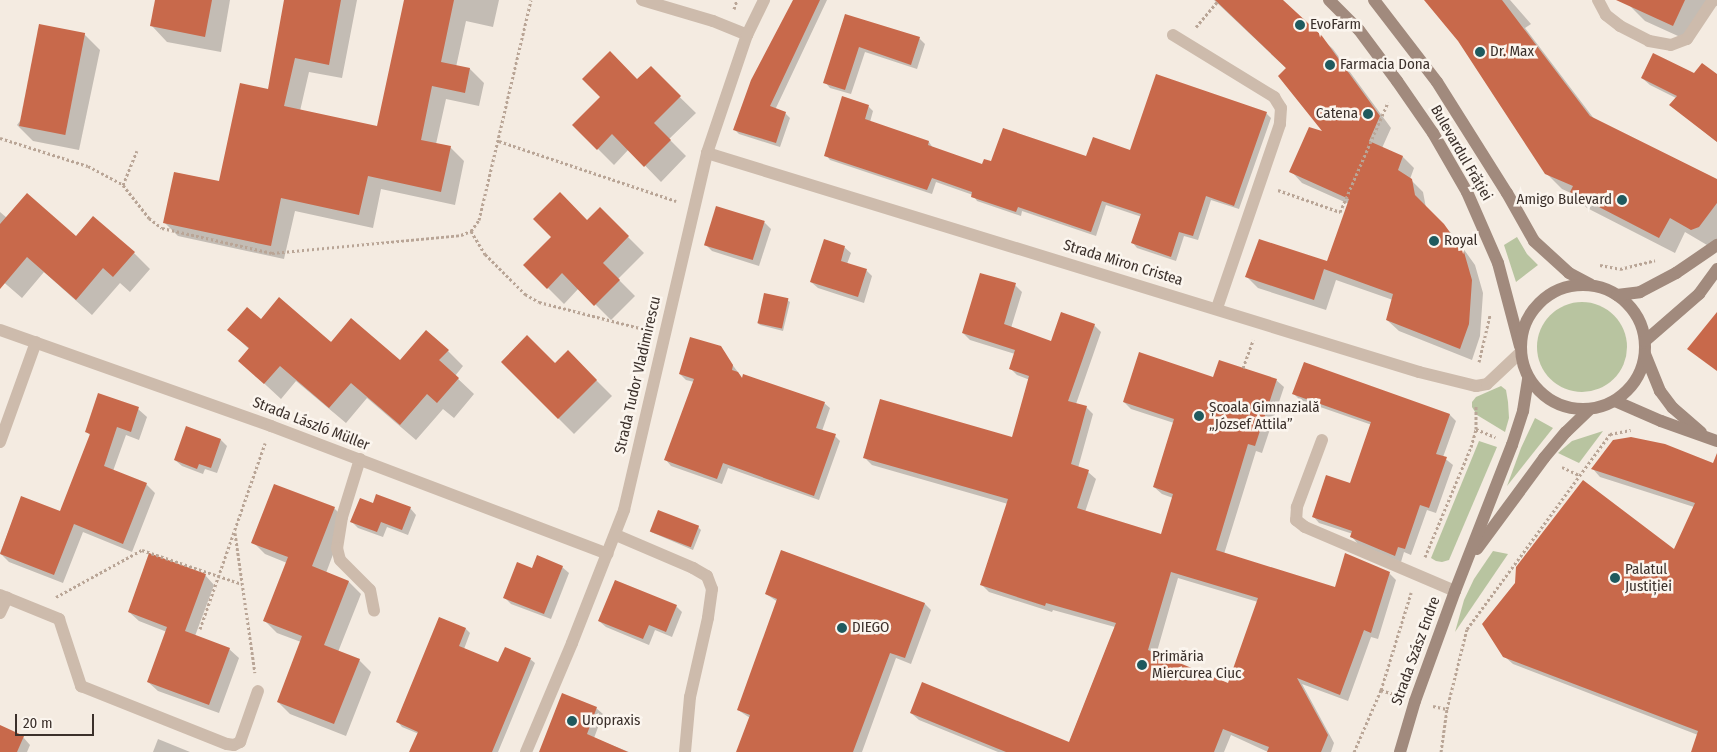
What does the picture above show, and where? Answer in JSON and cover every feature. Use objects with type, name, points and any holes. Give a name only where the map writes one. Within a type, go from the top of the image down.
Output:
[{"type":"main road","name":"Bulevardul Frăției","points":[[1329,0],[1359,30],[1397,80],[1433,133],[1467,192],[1486,232],[1508,294],[1520,349]]},
{"type":"main road","name":"Bulevardul Frăției","points":[[1374,0],[1437,82],[1520,214],[1534,241],[1569,273],[1592,285]]},
{"type":"main road","points":[[1617,295],[1640,292],[1676,274],[1717,246]]},
{"type":"main road","points":[[1712,439],[1673,408],[1660,391],[1645,347],[1637,316],[1617,295],[1592,285],[1568,286],[1546,296],[1524,324],[1520,349],[1528,378],[1537,390],[1548,399],[1576,409],[1590,409],[1615,401],[1632,385],[1643,365],[1645,347],[1699,294],[1717,269]]},
{"type":"main road","name":"Strada Szász Endre","points":[[1400,752],[1415,701],[1523,412],[1528,378]]},
{"type":"main road","points":[[1615,401],[1661,421],[1712,439]]},
{"type":"main road","name":"Strada Szász Endre","points":[[1467,562],[1544,458],[1590,409]]},
{"type":"street","points":[[642,0],[713,21],[747,35]]},
{"type":"street","name":"Strada Tudor Vladimirescu","points":[[526,752],[616,535],[626,502],[706,154],[747,35],[764,0]]},
{"type":"street","points":[[1598,0],[1606,15],[1620,26],[1649,41],[1671,45],[1687,39],[1713,0]]},
{"type":"street","points":[[1178,38],[1274,97],[1280,108],[1280,124],[1216,308]]},
{"type":"street","name":"Strada Miron Cristea","points":[[706,154],[1216,308],[1419,372],[1476,386]]},
{"type":"street","name":"Strada László Müller","points":[[0,330],[271,426],[608,554]]},
{"type":"street","points":[[0,442],[36,342]]},
{"type":"street","points":[[1476,386],[1487,384],[1520,349]]},
{"type":"street","points":[[1322,440],[1297,507],[1296,520],[1305,527],[1455,591]]},
{"type":"street","points":[[360,459],[342,517],[337,548],[340,560],[370,590],[374,612]]},
{"type":"street","points":[[616,535],[693,568],[707,576],[712,589],[708,618],[690,697],[685,752]]},
{"type":"street","points":[[0,613],[4,596],[59,619],[82,686],[227,744],[234,745],[240,742],[258,691]]},
{"type":"path","points":[[0,138],[88,166],[123,185],[148,218],[162,228],[272,253],[461,235],[471,231],[479,220],[531,0]]},
{"type":"path","points":[[1178,38],[1217,2]]},
{"type":"path","points":[[1259,183],[1340,212],[1397,80]]},
{"type":"path","points":[[499,141],[693,207]]},
{"type":"path","points":[[123,185],[137,151]]},
{"type":"path","points":[[471,231],[485,254],[525,294],[539,302],[664,335]]},
{"type":"path","points":[[1595,265],[1620,269],[1659,259]]},
{"type":"path","points":[[1354,752],[1381,690],[1418,574],[1471,447],[1476,429],[1476,386],[1490,306]]},
{"type":"path","points":[[1243,368],[1260,322]]},
{"type":"path","points":[[1441,752],[1447,709],[1466,629],[1549,520],[1610,434],[1630,430],[1649,433],[1661,421]]},
{"type":"path","points":[[200,629],[271,426]]},
{"type":"path","points":[[235,532],[258,691]]},
{"type":"path","points":[[35,609],[142,550],[242,584]]},
{"type":"green space","points":[[1517,237],[1527,254],[1538,265],[1516,282],[1504,245]]},
{"type":"green space","points":[[1582,302],[1599,305],[1614,315],[1624,330],[1627,347],[1624,364],[1614,379],[1599,389],[1582,392],[1565,389],[1550,379],[1540,364],[1537,347],[1540,330],[1550,315],[1565,305]]},
{"type":"green space","points":[[1501,386],[1506,390],[1508,402],[1509,418],[1505,432],[1477,415],[1472,407],[1472,402],[1476,397]]},
{"type":"green space","points":[[1535,418],[1553,428],[1507,486],[1521,448]]},
{"type":"green space","points":[[1603,431],[1579,463],[1558,453],[1572,441]]},
{"type":"green space","points":[[1479,441],[1497,447],[1449,560],[1436,561],[1431,558]]},
{"type":"green space","points":[[1493,551],[1508,554],[1455,632],[1464,600],[1474,579]]},
{"type":"building","points":[[155,0],[212,0],[205,37],[150,26]]},
{"type":"building","points":[[284,0],[341,0],[329,65],[295,58],[284,106],[377,126],[404,0],[454,0],[441,62],[470,68],[465,93],[432,86],[421,140],[451,146],[441,192],[368,176],[359,215],[281,198],[271,246],[163,223],[174,172],[219,181],[240,83],[268,89]]},
{"type":"building","points":[[793,0],[820,0],[770,106],[786,112],[776,143],[733,130],[751,80]]},
{"type":"building","points":[[1215,0],[1283,0],[1322,36],[1380,116],[1369,141],[1403,156],[1398,170],[1412,179],[1415,195],[1444,224],[1464,252],[1472,280],[1469,324],[1460,349],[1386,320],[1393,294],[1324,269],[1314,300],[1245,277],[1259,239],[1327,261],[1349,199],[1289,172],[1309,127],[1322,131],[1278,76],[1286,68]]},
{"type":"building","points":[[1424,0],[1502,0],[1590,116],[1717,179],[1717,203],[1699,227],[1691,230],[1670,218],[1659,238],[1570,192],[1573,186],[1545,174],[1458,41]]},
{"type":"building","points":[[1616,0],[1685,0],[1673,26]]},
{"type":"building","points":[[845,14],[920,37],[911,65],[859,47],[845,90],[823,83]]},
{"type":"building","points":[[39,24],[85,33],[65,135],[19,126]]},
{"type":"building","points":[[610,51],[637,79],[651,66],[681,96],[654,123],[671,140],[644,167],[612,134],[597,150],[572,125],[600,97],[582,79]]},
{"type":"building","points":[[1653,53],[1694,73],[1702,63],[1717,74],[1717,142],[1669,105],[1677,96],[1641,78]]},
{"type":"building","points":[[1156,74],[1267,112],[1234,206],[1206,196],[1193,236],[1179,232],[1171,257],[1131,243],[1141,214],[1102,201],[1091,232],[1018,207],[1016,212],[971,197],[972,192],[932,178],[927,190],[824,156],[842,96],[869,105],[865,119],[929,141],[928,145],[982,164],[984,159],[991,161],[1003,128],[1086,156],[1093,137],[1130,150]]},
{"type":"building","points":[[560,192],[587,220],[600,207],[629,236],[603,263],[620,280],[594,306],[562,273],[547,289],[523,265],[551,237],[533,219]]},
{"type":"building","points":[[27,193],[76,236],[93,216],[135,252],[113,277],[103,268],[76,300],[27,257],[0,289],[0,224]]},
{"type":"building","points":[[716,206],[765,221],[753,260],[704,245]]},
{"type":"building","points":[[824,239],[845,246],[841,261],[867,269],[858,297],[810,282]]},
{"type":"building","points":[[980,273],[1016,283],[1004,324],[1051,341],[1061,312],[1095,324],[1068,401],[1087,406],[1071,464],[1089,470],[1077,508],[1161,534],[1173,494],[1153,487],[1174,419],[1123,402],[1139,352],[1213,377],[1219,360],[1277,379],[1255,446],[1248,444],[1216,550],[1335,587],[1345,553],[1390,572],[1371,633],[1364,630],[1340,695],[1297,678],[1328,735],[1321,752],[1267,752],[1269,747],[1223,729],[1214,752],[1006,752],[910,713],[922,682],[1069,742],[1116,623],[1046,603],[1045,606],[980,585],[1008,499],[863,458],[880,399],[1012,437],[1029,376],[1009,369],[1015,350],[962,333]],"holes":[[[1171,572],[1258,598],[1228,683],[1148,650]]]},
{"type":"building","points":[[764,293],[788,298],[782,329],[758,323]]},
{"type":"building","points":[[279,297],[331,342],[351,318],[400,360],[426,330],[449,350],[439,360],[459,378],[437,403],[427,394],[400,425],[351,383],[329,408],[280,366],[264,384],[238,361],[249,348],[227,330],[247,307],[261,319]]},
{"type":"building","points":[[1717,312],[1717,371],[1687,349]]},
{"type":"building","points":[[527,335],[555,363],[568,350],[597,380],[558,419],[501,362]]},
{"type":"building","points":[[690,337],[721,346],[733,365],[732,370],[738,372],[742,378],[743,374],[825,402],[816,428],[836,434],[814,496],[723,463],[717,479],[664,460],[694,379],[679,374]]},
{"type":"building","points":[[1304,362],[1450,414],[1436,454],[1447,457],[1429,508],[1420,505],[1405,549],[1398,547],[1395,556],[1350,537],[1352,531],[1312,517],[1326,475],[1350,483],[1371,422],[1292,394]]},
{"type":"building","points":[[98,393],[139,407],[131,432],[117,427],[104,466],[147,483],[123,544],[74,524],[54,575],[0,554],[21,496],[60,511],[90,434],[85,432]]},
{"type":"building","points":[[186,426],[221,439],[211,468],[199,464],[197,469],[174,460]]},
{"type":"building","name":"Palatul Justiției","points":[[1631,437],[1665,444],[1713,463],[1717,453],[1717,752],[1691,752],[1698,731],[1503,657],[1482,624],[1515,583],[1516,567],[1583,480],[1674,549],[1695,503],[1591,469],[1613,440]]},
{"type":"building","points":[[274,484],[335,507],[312,566],[349,581],[324,645],[360,659],[334,724],[277,702],[302,636],[263,621],[288,557],[251,543]]},
{"type":"building","points":[[376,494],[411,507],[402,530],[381,522],[377,532],[350,522],[360,498],[373,503]]},
{"type":"building","points":[[658,510],[699,526],[691,547],[650,531]]},
{"type":"building","name":"DIEGO","points":[[781,550],[925,603],[905,658],[890,653],[853,752],[736,752],[750,715],[737,710],[777,599],[765,594]]},
{"type":"building","points":[[149,553],[206,574],[185,631],[230,648],[209,705],[147,682],[167,627],[128,612]]},
{"type":"building","points":[[537,555],[563,566],[544,614],[503,598],[517,562],[532,568]]},
{"type":"building","points":[[615,580],[677,605],[666,632],[649,625],[643,639],[598,621]]},
{"type":"building","points":[[439,617],[466,628],[459,646],[498,662],[505,647],[531,658],[492,752],[409,752],[418,732],[396,722]]},
{"type":"building","name":"Uropraxis","points":[[562,693],[597,707],[587,734],[628,752],[539,752]]},
{"type":"building","points":[[0,725],[24,736],[17,752],[0,752]]},
{"type":"place","name":"EvoFarm","points":[[1300,25]]},
{"type":"place","name":"Dr. Max","points":[[1480,52]]},
{"type":"place","name":"Farmacia Dona","points":[[1330,65]]},
{"type":"place","name":"Catena","points":[[1368,114]]},
{"type":"place","name":"Amigo Bulevard","points":[[1622,200]]},
{"type":"place","name":"Royal","points":[[1434,241]]},
{"type":"place","name":"Școala Gimnazială „József Attila”","points":[[1199,416]]},
{"type":"place","name":"Palatul Justiției","points":[[1615,578]]},
{"type":"place","name":"DIEGO","points":[[842,628]]},
{"type":"place","name":"Primăria Miercurea Ciuc","points":[[1142,665]]},
{"type":"place","name":"Uropraxis","points":[[572,721]]}]
